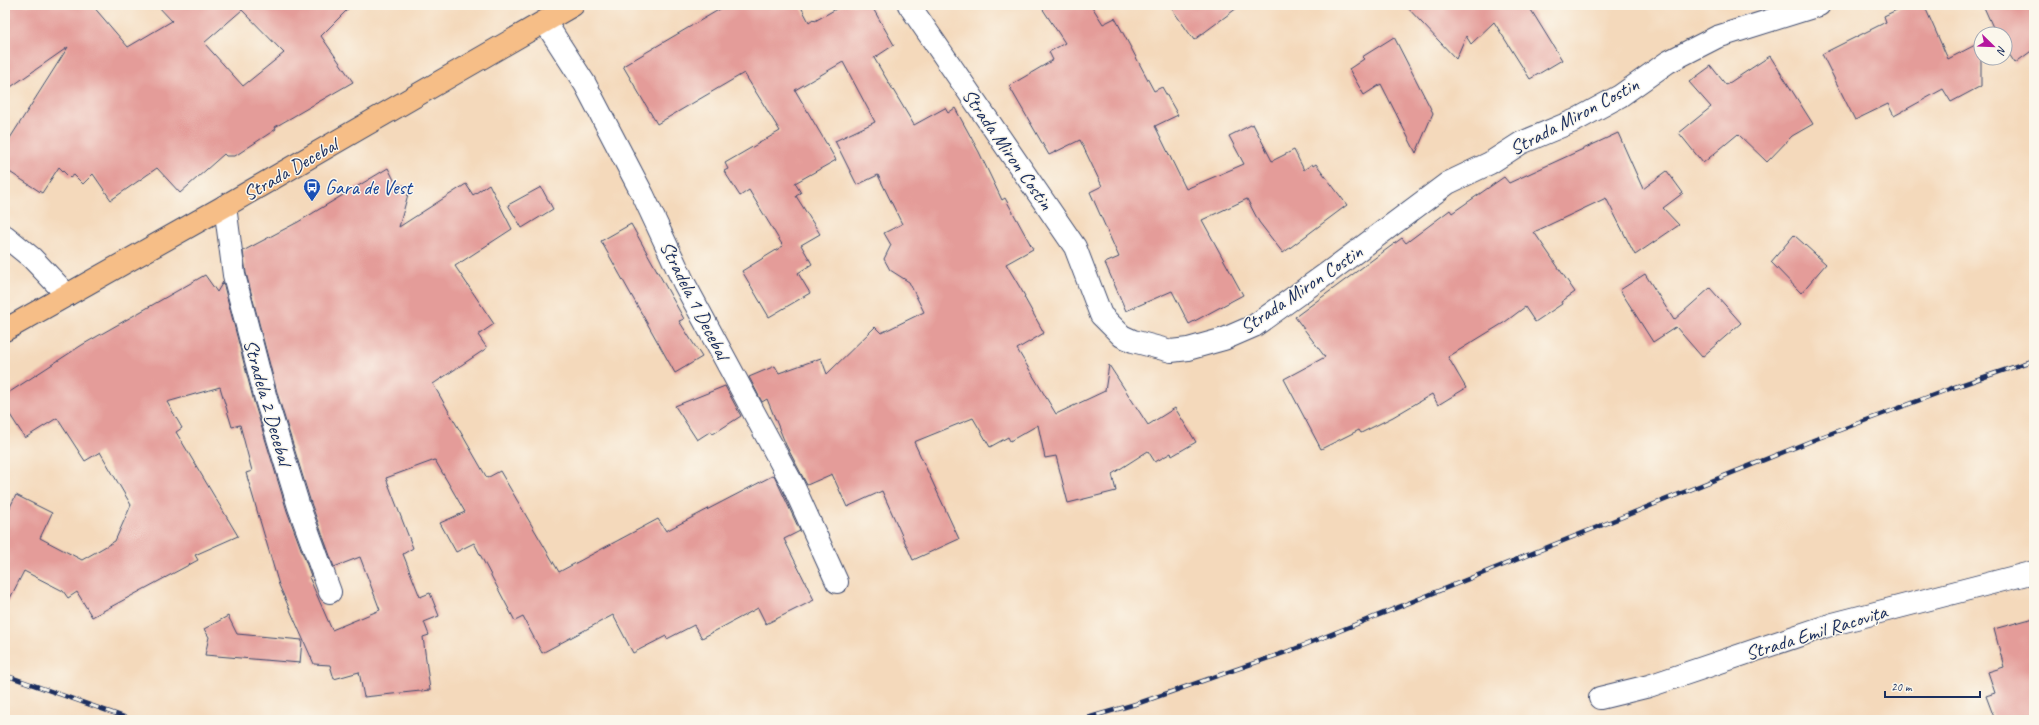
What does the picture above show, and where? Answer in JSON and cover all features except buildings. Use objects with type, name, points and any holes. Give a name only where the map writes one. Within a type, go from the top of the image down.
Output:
[{"type":"main road","name":"Strada Decebal","points":[[5,330],[225,206],[573,5]]},
{"type":"street","name":"Strada Miron Costin","points":[[909,5],[1075,247],[1101,315],[1122,336],[1134,341],[1171,351],[1188,349],[1224,339],[1254,326],[1448,183],[1490,163],[1521,143],[1576,120],[1620,96],[1668,62],[1717,37],[1819,5]]},
{"type":"street","name":"Stradela 1 Decebal","points":[[545,22],[585,84],[643,196],[684,284],[793,485],[837,582]]},
{"type":"street","name":"Stradela 2 Decebal","points":[[225,206],[234,275],[266,399],[299,507],[330,592]]},
{"type":"street","points":[[5,236],[32,258],[67,295]]},
{"type":"street","name":"Strada Emil Racovița","points":[[1600,698],[1649,686],[1833,624],[2034,572]]},
{"type":"railway","points":[[1080,720],[1139,703],[1292,650],[1816,439],[1952,388],[2034,360]]},
{"type":"railway","points":[[5,675],[133,720]]},
{"type":"place","name":"Gara de Vest","points":[[312,202]]}]
